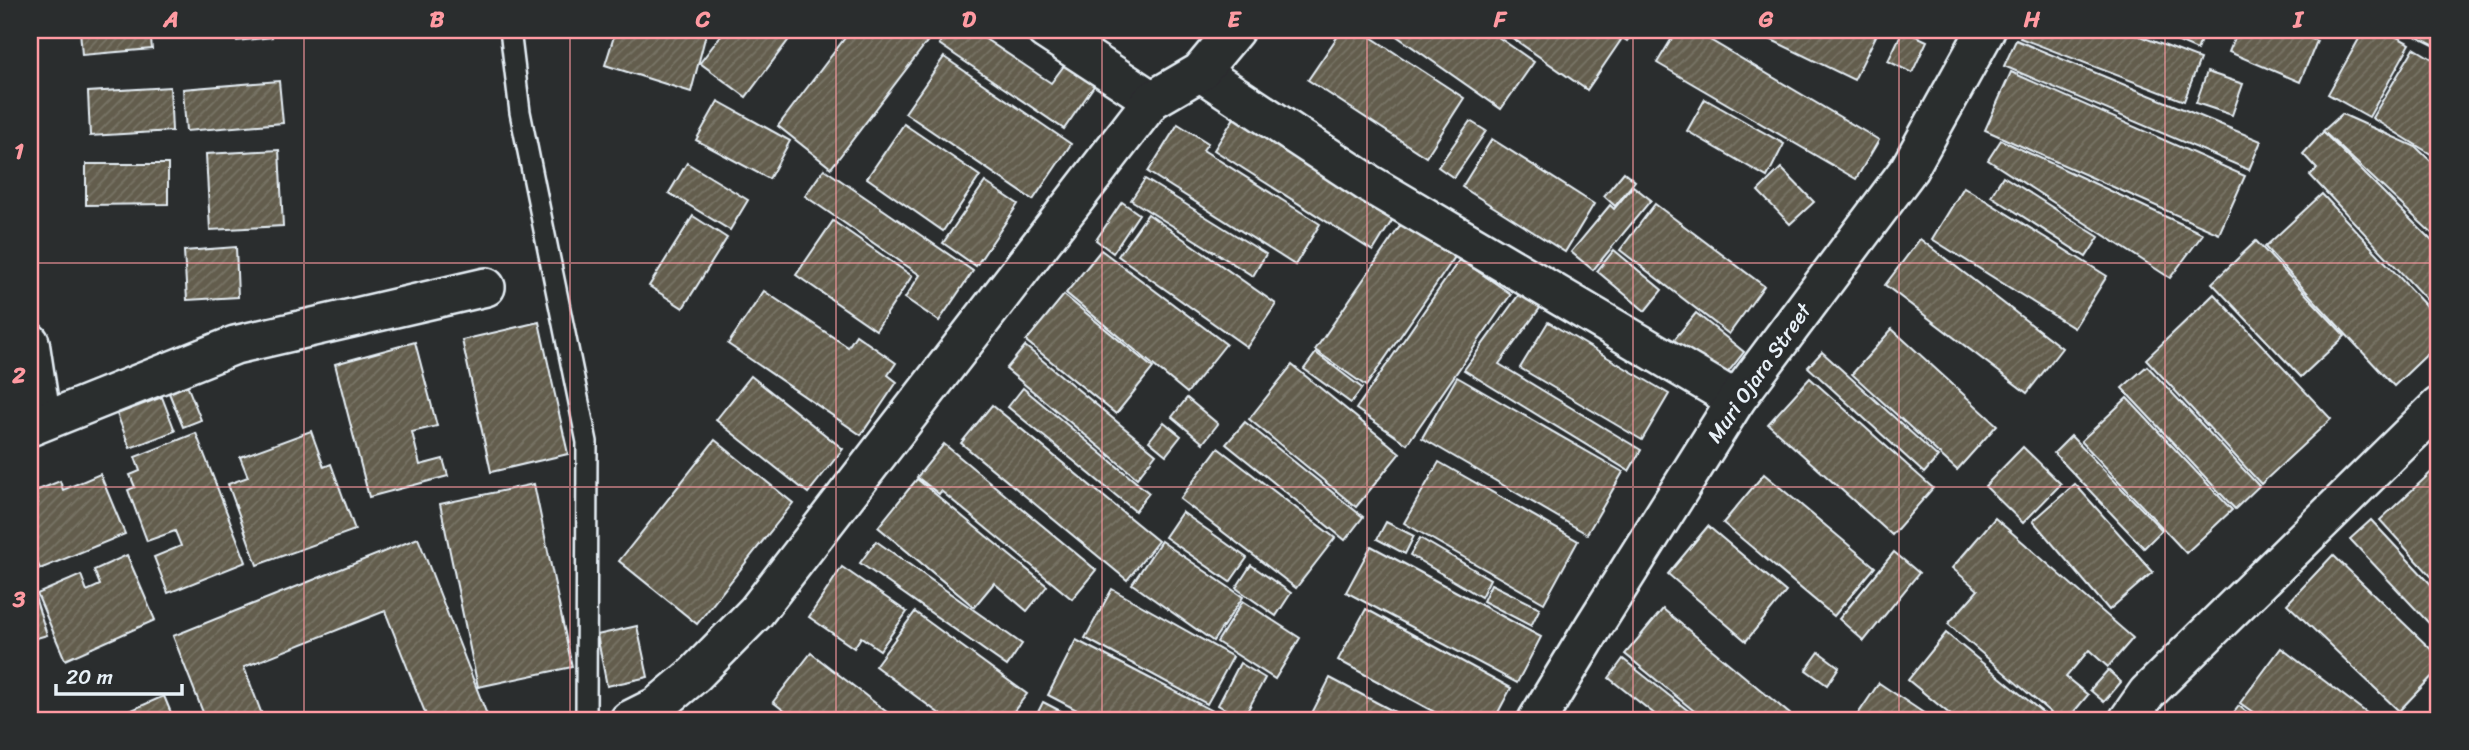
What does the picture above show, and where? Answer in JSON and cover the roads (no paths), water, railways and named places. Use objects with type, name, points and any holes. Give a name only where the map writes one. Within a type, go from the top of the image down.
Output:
[{"type":"street","points":[[1045,30],[1152,100]]},
{"type":"street","points":[[629,720],[657,706],[694,676],[756,612],[1152,100],[1200,72],[1235,30]]},
{"type":"street","name":"Muri Ojara Street","points":[[1537,720],[1736,400],[1909,169],[1986,30]]},
{"type":"street","points":[[1200,72],[1368,183],[1736,400]]},
{"type":"street","points":[[30,342],[36,424],[235,345],[486,287]]},
{"type":"street","points":[[2129,720],[2147,693],[2439,406]]},
{"type":"lane","points":[[510,30],[520,112],[587,442],[586,720]]}]
